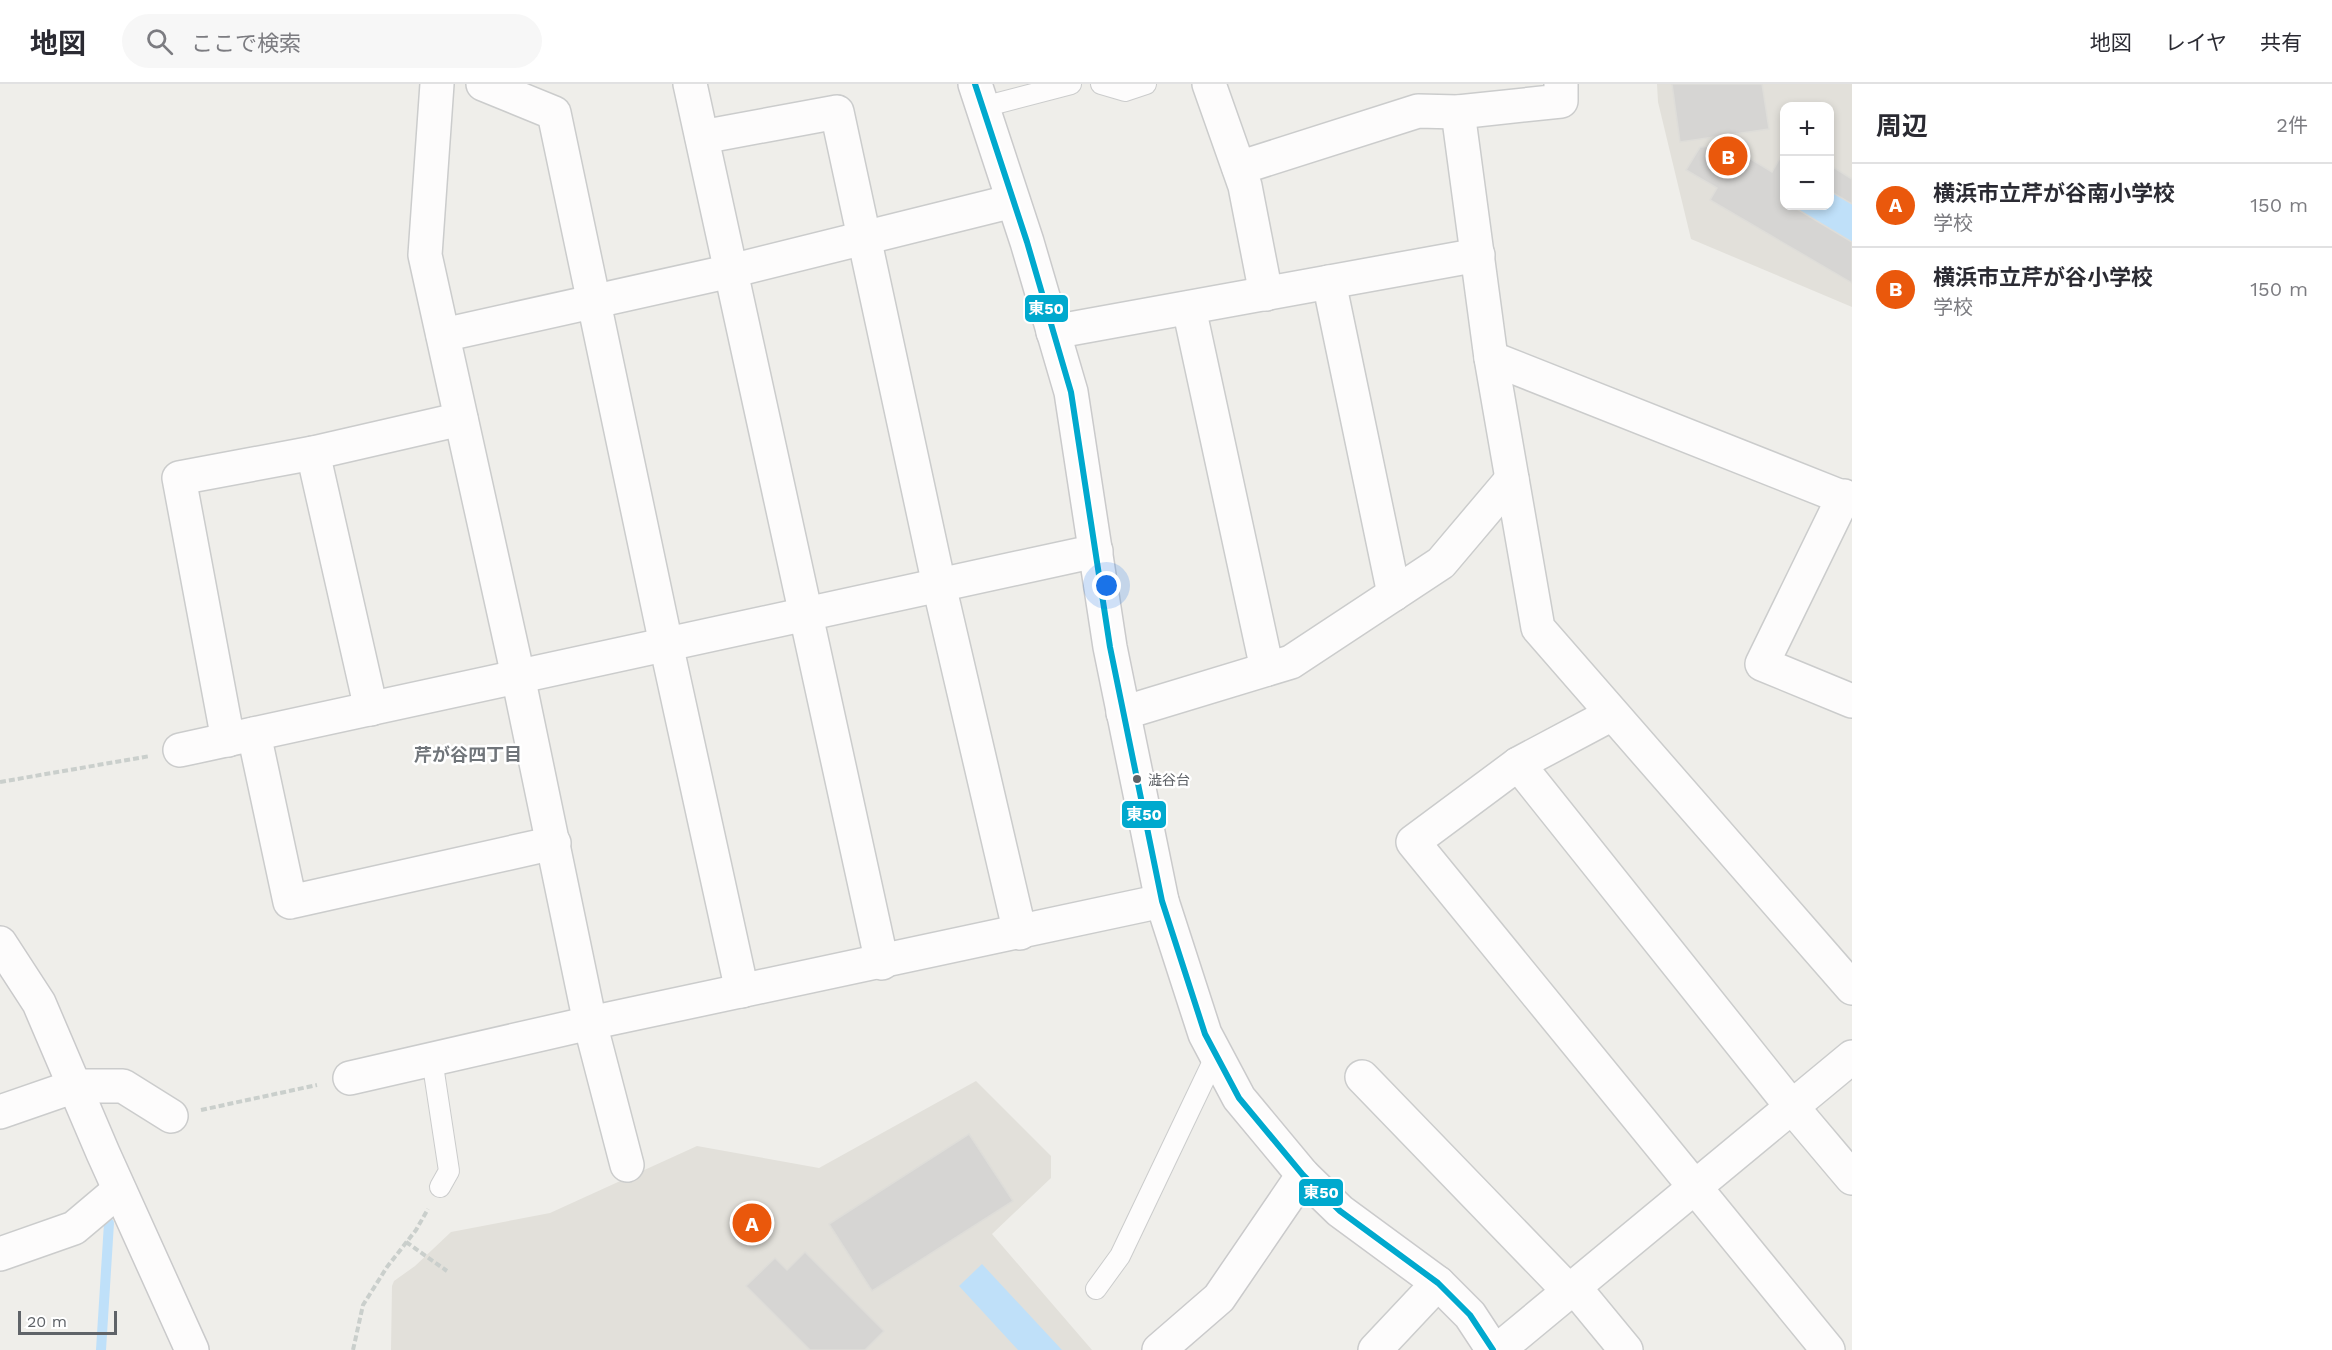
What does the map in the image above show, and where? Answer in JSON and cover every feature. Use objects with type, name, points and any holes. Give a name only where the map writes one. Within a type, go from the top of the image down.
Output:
[{"type":"street","points":[[437,84],[425,255],[554,843],[590,1023],[627,1165]]},
{"type":"street","points":[[483,84],[554,113],[742,991]]},
{"type":"street","points":[[690,84],[882,963]]},
{"type":"street","points":[[1209,84],[1245,186],[1266,294]]},
{"type":"street","points":[[1239,168],[1418,111],[1458,112],[1561,101],[1561,84]]},
{"type":"street","points":[[979,96],[1071,392],[1110,647],[1162,901],[1205,1034],[1239,1098],[1303,1175],[1340,1211],[1438,1283],[1470,1315],[1495,1350],[1852,1058]]},
{"type":"street","points":[[702,137],[837,112],[939,585],[1020,933]]},
{"type":"street","points":[[1458,112],[1491,358],[1538,628],[1852,988]]},
{"type":"street","points":[[442,335],[731,271],[1013,201]]},
{"type":"street","points":[[1053,332],[1478,255]]},
{"type":"street","points":[[1329,282],[1394,594]]},
{"type":"street","points":[[1189,308],[1267,669]]},
{"type":"street","points":[[1491,358],[1848,498],[1762,664],[1852,701]]},
{"type":"street","points":[[461,419],[314,453],[179,478],[241,737],[290,903],[554,843]]},
{"type":"street","points":[[314,453],[371,709]]},
{"type":"street","points":[[1123,713],[1291,662],[1441,563],[1512,479]]},
{"type":"street","points":[[180,750],[1096,551]]},
{"type":"street","points":[[1612,714],[1518,764],[1413,842],[1828,1350]]},
{"type":"street","points":[[1518,764],[1792,1107],[1852,1178]]},
{"type":"street","points":[[350,1078],[590,1023],[882,963],[1162,901]]},
{"type":"street","points":[[0,944],[39,1003],[119,1190],[192,1350]]},
{"type":"street","points":[[1362,1077],[1571,1289],[1626,1350]]},
{"type":"street","points":[[0,1112],[75,1086],[123,1086],[171,1116]]},
{"type":"street","points":[[1159,1350],[1219,1298],[1303,1175]]},
{"type":"street","points":[[0,1254],[74,1228],[119,1190]]},
{"type":"street","points":[[1375,1350],[1438,1283]]},
{"type":"lane","points":[[979,96],[1071,84]]},
{"type":"lane","points":[[1101,84],[1125,91],[1146,84]]},
{"type":"lane","points":[[1096,1289],[1120,1256],[1216,1055]]},
{"type":"lane","points":[[432,1059],[449,1171],[440,1187]]},
{"type":"path","points":[[0,782],[180,750]]},
{"type":"path","points":[[171,1116],[350,1078]]},
{"type":"path","points":[[353,1350],[363,1305],[416,1230]]},
{"type":"path","points":[[406,1242],[418,1248],[447,1271]]},
{"type":"shaded area","points":[[1657,84],[1852,84],[1852,307],[1691,239],[1658,102]]},
{"type":"shaded area","points":[[976,1081],[1051,1156],[1051,1178],[992,1234],[1092,1350],[391,1350],[394,1281],[415,1266],[451,1232],[550,1213],[697,1146],[819,1168]]},
{"type":"water","points":[[1834,193],[1852,204],[1852,242],[1799,210],[1834,210]]},
{"type":"water","points":[[982,1264],[1062,1350],[1018,1350],[959,1286]]},
{"type":"building","points":[[1672,84],[1762,84],[1769,129],[1680,142]]},
{"type":"building","points":[[1728,145],[1772,172],[1780,158],[1780,210],[1799,210],[1852,242],[1852,283],[1710,200],[1717,188],[1686,170],[1700,147]]},
{"type":"building","points":[[1834,168],[1852,179],[1852,204],[1834,193]]},
{"type":"building","points":[[969,1134],[1013,1201],[872,1291],[829,1224]]},
{"type":"building","points":[[805,1252],[884,1331],[865,1350],[810,1350],[746,1286],[775,1258],[787,1270]]},
{"type":"waterway","points":[[101,1350],[109,1223]]},
{"type":"transit line","name":"東50","points":[[975,84],[1027,242],[1071,392],[1110,647],[1162,901],[1205,1034],[1239,1098],[1303,1175],[1340,1211],[1438,1283],[1470,1315],[1493,1350]]},
{"type":"place","name":"横浜市立芹が谷小学校","points":[[1728,156]]},
{"type":"place","name":"澁谷台","points":[[1137,779]]},
{"type":"place","name":"横浜市立芹が谷南小学校","points":[[752,1223]]},
{"type":"district","name":"芹が谷四丁目","points":[[468,755]]}]
